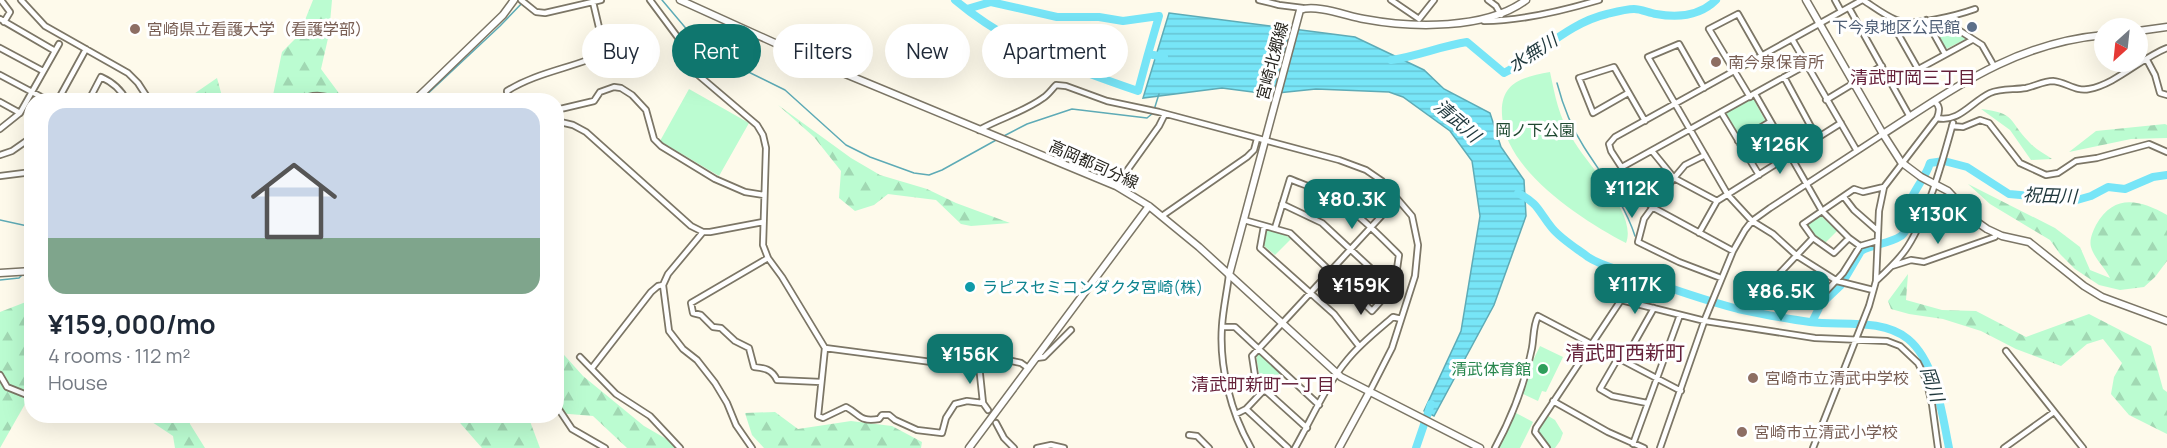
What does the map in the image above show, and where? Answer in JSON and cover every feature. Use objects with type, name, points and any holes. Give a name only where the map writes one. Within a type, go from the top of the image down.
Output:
[{"type":"main road","points":[[422,93],[502,15],[514,0]]},
{"type":"main road","name":"高岡都司分線","points":[[680,0],[809,58],[1116,186],[1162,216],[1337,374],[1480,448]]},
{"type":"main road","name":"宮崎北郷線","points":[[1229,275],[1301,10],[1314,8],[1393,24],[1480,21],[1501,15],[1526,0]]},
{"type":"main road","points":[[1806,0],[1901,162],[1923,178],[1948,191],[1977,222],[1996,234],[2029,242],[2084,286],[2102,297],[2167,321]]},
{"type":"main road","points":[[2148,30],[2167,27]]},
{"type":"main road","points":[[1883,134],[1966,80],[1994,66],[2056,42],[2094,36]]},
{"type":"main road","points":[[969,448],[1149,206]]},
{"type":"main road","points":[[0,273],[24,271]]},
{"type":"main road","points":[[1339,448],[1370,391]]},
{"type":"street","points":[[1,0],[10,12],[2,20],[55,51]]},
{"type":"street","points":[[21,0],[45,26],[128,73],[144,93]]},
{"type":"street","points":[[521,0],[536,12],[545,14],[601,0]]},
{"type":"street","points":[[650,0],[682,43],[693,73],[760,130],[765,142],[763,245],[768,258],[825,348],[818,416],[823,418],[846,407],[853,410],[859,418],[867,421],[879,419],[882,415],[889,415],[917,430],[942,433],[946,418],[955,404],[967,401],[983,403]]},
{"type":"street","points":[[1259,0],[1301,10]]},
{"type":"street","points":[[1391,0],[1419,22],[1434,0]]},
{"type":"street","points":[[1488,0],[1496,6],[1501,15]]},
{"type":"street","points":[[1480,21],[1507,20],[1544,14],[1599,0]]},
{"type":"street","points":[[1835,0],[1841,11]]},
{"type":"street","points":[[1733,251],[1652,207],[1635,188],[1611,151],[1609,144],[1616,137],[1862,0],[1903,22],[1917,23],[1951,17],[1975,9]]},
{"type":"street","points":[[507,93],[525,80],[605,53],[593,2]]},
{"type":"street","points":[[1849,8],[1910,117]]},
{"type":"street","points":[[1762,56],[1738,14],[1709,29],[1734,71],[1770,122],[1822,211],[1860,246]]},
{"type":"street","points":[[1888,15],[1918,69]]},
{"type":"street","points":[[1951,17],[1958,29],[1982,45],[1994,66]]},
{"type":"street","points":[[1926,20],[1945,54]]},
{"type":"street","points":[[1792,39],[1857,151]]},
{"type":"street","points":[[1893,83],[1972,40]]},
{"type":"street","points":[[0,75],[32,92],[59,44]]},
{"type":"street","points":[[1704,88],[1679,45],[1648,57],[1728,195],[1752,221],[1773,234],[1796,255],[1837,281],[1873,290]]},
{"type":"street","points":[[0,48],[43,71]]},
{"type":"street","points":[[2148,59],[2167,48]]},
{"type":"street","points":[[62,93],[86,49]]},
{"type":"street","points":[[2148,63],[2155,75],[2160,93],[2167,95]]},
{"type":"street","points":[[1622,167],[1806,65]]},
{"type":"street","points":[[1826,100],[1882,66]]},
{"type":"street","points":[[1629,93],[1593,113],[1579,78],[1614,67],[1629,93],[1645,121]]},
{"type":"street","points":[[1937,118],[1945,120],[1953,118],[1996,91],[2054,81],[2087,90],[2125,72]]},
{"type":"street","points":[[92,93],[101,76],[112,82],[121,93]]},
{"type":"street","points":[[1784,77],[1817,138]]},
{"type":"street","points":[[979,130],[998,119],[1008,118],[1045,98],[1056,85],[1066,86],[1107,101],[1265,140],[1339,160],[1366,170],[1382,181],[1412,216],[1418,245],[1415,276],[1392,348],[1370,391]]},
{"type":"street","points":[[564,108],[594,101],[600,92],[614,87],[621,88],[632,95],[646,110],[654,139],[661,146],[715,179],[745,192],[764,195]]},
{"type":"street","points":[[1813,448],[1866,313],[1876,281],[1879,211],[1884,187],[1937,118],[1940,111],[1934,101]]},
{"type":"street","points":[[0,102],[20,113]]},
{"type":"street","points":[[0,129],[20,113],[24,106]]},
{"type":"street","points":[[1721,112],[1759,175]]},
{"type":"street","points":[[1116,186],[1159,126],[1164,114]]},
{"type":"street","points":[[1876,281],[1893,266],[1908,246],[1916,230],[1941,162],[1953,118]]},
{"type":"street","points":[[1952,126],[1963,127],[1980,120],[1989,123],[2020,162],[2046,175],[2058,173],[2076,161],[2097,158],[2149,144],[2167,152]]},
{"type":"street","points":[[1738,141],[1770,122]]},
{"type":"street","points":[[564,123],[586,132],[680,218],[703,232]]},
{"type":"street","points":[[1699,233],[1717,201],[1841,123]]},
{"type":"street","points":[[1660,448],[1720,281],[1744,230],[1752,221],[1883,134]]},
{"type":"street","points":[[1162,216],[1246,158],[1254,150],[1257,139]]},
{"type":"street","points":[[0,156],[24,143]]},
{"type":"street","points":[[1652,151],[1674,178],[1717,201]]},
{"type":"street","points":[[1704,154],[1685,165],[1652,207],[1644,219],[1638,242],[1720,281]]},
{"type":"street","points":[[0,176],[24,173]]},
{"type":"street","points":[[1244,220],[1290,234],[1331,270],[1372,311],[1396,280],[1399,255],[1371,227],[1323,192],[1290,179],[1275,228]]},
{"type":"street","points":[[1849,238],[1834,253],[1813,238],[1803,224],[1854,189],[1863,192],[1884,187]]},
{"type":"street","points":[[1844,197],[1854,210],[1878,231]]},
{"type":"street","points":[[1306,428],[1263,391],[1256,382],[1252,356],[1396,199]]},
{"type":"street","points":[[1282,204],[1322,223],[1392,288]]},
{"type":"street","points":[[752,448],[736,425],[716,383],[669,331],[663,285],[668,274],[703,232],[763,222]]},
{"type":"street","points":[[1264,226],[1260,248],[1334,314],[1359,346]]},
{"type":"street","points":[[1893,266],[1911,260],[1924,261],[1942,256],[1995,237],[1996,234]]},
{"type":"street","points":[[1813,238],[1778,275],[1774,296],[1818,300],[1837,281],[1860,246],[1877,241]]},
{"type":"street","points":[[768,258],[691,303],[693,313],[701,315],[713,327],[721,328],[735,341],[749,348],[754,367],[765,368],[775,375],[777,380],[821,382]]},
{"type":"street","points":[[1229,275],[1222,327],[1225,370],[1236,414],[1251,448]]},
{"type":"street","points":[[592,368],[651,292],[657,286],[663,285]]},
{"type":"street","points":[[1547,448],[1535,432],[1553,400],[1621,300],[1680,315],[1782,334],[1887,341],[1900,346],[1918,363],[1926,379],[1938,448]]},
{"type":"street","points":[[1624,361],[1654,308]]},
{"type":"street","points":[[1633,444],[1680,315]]},
{"type":"street","points":[[1495,448],[1511,418],[1516,403],[1532,348],[1538,316],[1681,391]]},
{"type":"street","points":[[1295,448],[1337,374],[1359,346],[1393,317],[1401,319]]},
{"type":"street","points":[[1222,327],[1235,327],[1319,405]]},
{"type":"street","points":[[1036,358],[1044,357],[1071,330]]},
{"type":"street","points":[[825,348],[962,366],[1012,361],[1028,368]]},
{"type":"street","points":[[2006,351],[2083,448]]},
{"type":"street","points":[[580,357],[616,394],[650,416],[680,448]]},
{"type":"street","points":[[1618,358],[1600,389],[1612,396],[1647,403]]},
{"type":"street","points":[[979,365],[983,403],[988,410]]},
{"type":"street","points":[[0,375],[7,387],[24,394]]},
{"type":"street","points":[[1236,414],[1246,409],[1263,391]]},
{"type":"street","points":[[1553,400],[1644,448]]},
{"type":"street","points":[[1246,409],[1288,448]]},
{"type":"street","points":[[2004,448],[2054,412]]},
{"type":"street","points":[[564,417],[572,429],[605,448]]},
{"type":"street","points":[[996,423],[1004,438],[1014,448]]},
{"type":"street","points":[[1189,435],[1197,436],[1209,448]]},
{"type":"street","points":[[1037,448],[1051,445],[1064,448]]},
{"type":"green space","points":[[313,0],[332,0],[329,34],[321,69],[339,93],[273,93],[282,52],[299,35]]},
{"type":"green space","points":[[1949,20],[1955,30],[1966,39],[1946,49],[1930,23]]},
{"type":"green space","name":"岡ノ下公園","points":[[1550,72],[1558,106],[1568,130],[1579,149],[1609,189],[1625,218],[1628,231],[1626,243],[1588,221],[1548,191],[1516,155],[1506,135],[1502,104],[1509,88],[1522,79]]},
{"type":"green space","points":[[217,78],[221,93],[195,93]]},
{"type":"green space","points":[[689,89],[749,123],[719,176],[660,141]]},
{"type":"green space","points":[[1753,98],[1766,122],[1739,137],[1725,113]]},
{"type":"green space","points":[[778,105],[851,158],[880,175],[927,189],[956,203],[1010,223],[971,226],[961,224],[936,200],[888,194],[874,205],[855,211],[839,198],[841,171],[814,137]]},
{"type":"green space","points":[[1981,109],[2006,115],[2031,145],[2052,159],[2031,160],[2010,130]]},
{"type":"green space","points":[[2167,125],[2167,138],[2131,139],[2069,152],[2096,131]]},
{"type":"green space","points":[[1968,184],[2055,228],[2080,247],[2090,270],[2110,278],[2091,247],[2096,225],[2103,215],[2119,204],[2128,202],[2147,206],[2167,215],[2167,261],[2144,287],[2120,290],[2099,285],[2075,269],[2050,240],[1990,204]]},
{"type":"green space","points":[[1820,215],[1837,231],[1825,243],[1814,236],[1806,225]]},
{"type":"green space","points":[[1267,229],[1291,239],[1275,255],[1263,245]]},
{"type":"green space","points":[[1908,274],[1906,300],[1942,310],[1976,311],[2026,337],[2089,314],[2151,346],[2163,389],[2167,392],[2167,434],[2129,415],[2111,394],[2114,377],[2122,363],[2103,339],[2087,344],[2061,366],[2016,349],[1981,331],[1943,319],[1891,309],[1888,301]]},
{"type":"green space","points":[[24,303],[24,406],[0,448],[0,312]]},
{"type":"green space","name":"清武体育館","points":[[1540,346],[1563,357],[1546,392],[1542,391],[1538,401],[1521,393],[1526,383],[1523,381]]},
{"type":"green space","points":[[1259,351],[1281,372],[1267,387],[1260,380],[1256,355]]},
{"type":"green space","points":[[564,355],[583,376],[644,426],[682,448],[627,448],[593,416],[564,414]]},
{"type":"green space","points":[[775,412],[798,429],[851,421],[892,426],[922,442],[921,448],[764,448],[752,435],[745,413]]},
{"type":"green space","points":[[1516,413],[1533,422],[1520,448],[1498,448]]},
{"type":"green space","points":[[1545,414],[1555,420],[1563,433],[1555,448],[1548,448],[1538,431]]},
{"type":"green space","points":[[154,423],[190,423],[205,448],[175,448],[173,436]]},
{"type":"green space","points":[[460,423],[531,423],[540,448],[482,448]]},
{"type":"water","points":[[1169,13],[1355,37],[1424,70],[1444,89],[1490,113],[1501,147],[1524,180],[1526,216],[1494,305],[1434,416],[1424,411],[1461,331],[1480,216],[1472,161],[1450,131],[1403,97],[1389,92],[1316,89],[1268,94],[1222,88],[1143,98]]},
{"type":"waterway","points":[[428,93],[525,0]]},
{"type":"waterway","points":[[662,0],[689,32],[716,56],[785,90],[846,145],[870,157],[914,173],[929,175],[998,139]]},
{"type":"waterway","name":"清武川","points":[[955,0],[975,16],[1019,43],[1089,74],[1138,91],[1148,54],[1164,57]]},
{"type":"waterway","name":"水無川","points":[[1391,60],[1467,42],[1504,73],[1566,32],[1593,18],[1634,9],[1664,15],[1688,15],[1703,10],[1716,0]]},
{"type":"waterway","name":"清武川","points":[[967,9],[991,2],[1057,17],[1099,17],[1123,21],[1159,16],[1148,54]]},
{"type":"waterway","points":[[1557,83],[1575,132],[1619,201],[1635,236]]},
{"type":"waterway","points":[[1002,137],[1027,124],[1072,109],[1147,118],[1153,113],[1159,94]]},
{"type":"waterway","name":"祝田川","points":[[1812,322],[1821,304],[1841,285],[1861,251],[1891,241],[1904,233],[1910,203],[1930,163],[1944,161],[1967,167],[2009,194],[2077,200],[2108,187],[2125,189],[2153,177],[2167,175]]},
{"type":"waterway","name":"岡川","points":[[1518,193],[1534,204],[1564,240],[1606,266],[1738,309],[1810,322],[1874,325],[1898,332],[1918,349],[1925,361],[1936,389],[1949,448]]},
{"type":"waterway","points":[[0,220],[24,225]]},
{"type":"waterway","points":[[0,280],[19,278],[23,274]]},
{"type":"waterway","name":"清武川","points":[[1416,448],[1431,404]]},
{"type":"place","name":"下今泉地区公民館","points":[[1972,27]]},
{"type":"place","name":"宮崎県立看護大学（看護学部）","points":[[135,29]]},
{"type":"place","name":"南今泉保育所","points":[[1716,62]]},
{"type":"place","name":"ラピスセミコンダクタ宮崎(株)","points":[[970,287]]},
{"type":"place","name":"清武体育館","points":[[1543,369]]},
{"type":"place","name":"宮崎市立清武中学校","points":[[1753,378]]},
{"type":"place","name":"宮崎市立清武小学校","points":[[1742,432]]},
{"type":"district","name":"清武町岡三丁目","points":[[1913,78]]},
{"type":"district","name":"清武町西新町","points":[[1625,353]]},
{"type":"district","name":"清武町新町一丁目","points":[[1263,385]]}]
